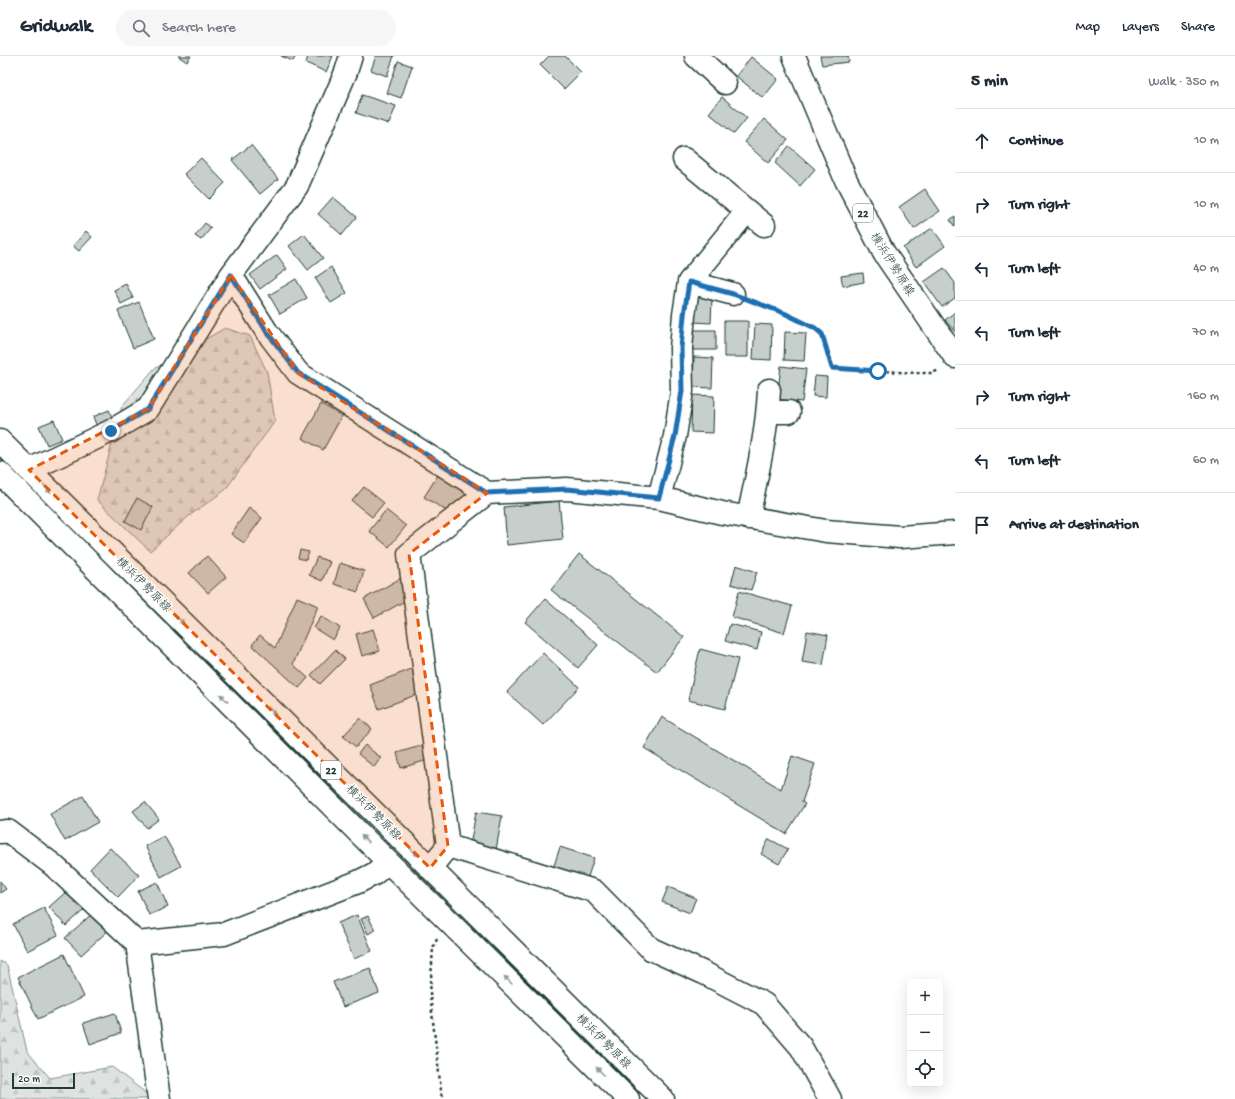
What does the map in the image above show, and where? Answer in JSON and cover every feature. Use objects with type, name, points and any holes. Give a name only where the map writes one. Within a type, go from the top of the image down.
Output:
[{"type":"street","points":[[29,470],[111,431],[148,409],[231,275],[297,186],[352,56]]},
{"type":"street","points":[[696,56],[725,83]]},
{"type":"street","name":"横浜伊勢原線","points":[[794,56],[846,180],[884,253],[949,362]]},
{"type":"street","points":[[684,158],[764,225]]},
{"type":"street","points":[[659,498],[675,436],[682,391],[681,348],[689,282],[747,211]]},
{"type":"street","points":[[231,275],[267,332],[298,373],[487,493]]},
{"type":"street","points":[[689,282],[733,294]]},
{"type":"street","points":[[748,518],[778,412],[769,390]]},
{"type":"street","name":"横浜伊勢原線","points":[[0,441],[663,1099]]},
{"type":"street","name":"横浜伊勢原線","points":[[0,473],[388,862],[628,1099]]},
{"type":"street","points":[[430,868],[448,846],[409,554],[487,493],[567,489],[659,498],[722,513],[826,531],[900,538],[955,533]]},
{"type":"street","points":[[0,832],[8,831],[53,865],[137,943],[159,1099]]},
{"type":"street","points":[[448,846],[594,891],[651,949],[704,973],[764,1004],[802,1047],[830,1099]]},
{"type":"street","points":[[137,943],[224,934],[358,882],[374,874],[388,862]]},
{"type":"path","points":[[733,294],[784,313],[815,328],[822,334],[832,368],[932,373],[949,362]]},
{"type":"path","points":[[442,1099],[430,995],[433,948],[438,937],[451,923]]},
{"type":"highlighted area","points":[[231,275],[298,373],[487,493],[409,554],[448,846],[430,868],[368,806],[29,470],[148,409]]},
{"type":"green space","points":[[225,328],[250,336],[267,372],[275,421],[225,490],[189,516],[150,551],[97,500],[122,406],[154,369]]},
{"type":"green space","points":[[0,961],[7,965],[27,1051],[50,1078],[112,1067],[147,1094],[148,1099],[0,1099]]},
{"type":"building","points":[[178,56],[191,56],[187,62]]},
{"type":"building","points":[[281,56],[296,56],[293,61]]},
{"type":"building","points":[[308,56],[333,56],[326,72],[306,63]]},
{"type":"building","points":[[376,56],[394,56],[387,76],[371,70]]},
{"type":"building","points":[[549,56],[565,56],[581,72],[564,89],[540,65]]},
{"type":"building","points":[[820,56],[848,56],[849,62],[822,65]]},
{"type":"building","points":[[751,57],[778,79],[763,98],[736,76]]},
{"type":"building","points":[[398,61],[412,66],[401,98],[387,93]]},
{"type":"building","points":[[362,95],[396,106],[389,124],[356,113]]},
{"type":"building","points":[[722,97],[747,118],[734,134],[709,113]]},
{"type":"building","points":[[764,119],[788,140],[768,163],[744,142]]},
{"type":"building","points":[[251,145],[278,179],[260,194],[232,160]]},
{"type":"building","points":[[789,146],[815,169],[800,186],[775,163]]},
{"type":"building","points":[[201,158],[225,183],[209,199],[184,174]]},
{"type":"building","points":[[925,189],[940,211],[914,229],[899,207]]},
{"type":"building","points":[[333,197],[357,217],[342,235],[318,214]]},
{"type":"building","points":[[955,216],[955,227],[950,220]]},
{"type":"building","points":[[205,223],[211,228],[201,240],[195,236]]},
{"type":"building","points":[[932,228],[945,246],[916,267],[903,248]]},
{"type":"building","points":[[86,231],[92,237],[79,251],[73,246]]},
{"type":"building","points":[[304,234],[323,258],[308,270],[289,246]]},
{"type":"building","points":[[277,255],[287,269],[260,289],[250,275]]},
{"type":"building","points":[[331,267],[347,293],[331,303],[315,278]]},
{"type":"building","points":[[944,268],[955,283],[955,298],[942,307],[924,282]]},
{"type":"building","points":[[863,273],[864,282],[843,286],[841,276]]},
{"type":"building","points":[[296,279],[307,298],[280,314],[269,295]]},
{"type":"building","points":[[126,284],[133,298],[121,304],[114,290]]},
{"type":"building","points":[[694,297],[712,297],[711,323],[693,322]]},
{"type":"building","points":[[139,302],[154,339],[133,348],[118,311]]},
{"type":"building","points":[[955,312],[955,332],[945,320]]},
{"type":"building","points":[[724,321],[748,321],[748,357],[724,357]]},
{"type":"building","points":[[755,324],[772,325],[771,360],[753,359]]},
{"type":"building","points":[[692,330],[716,330],[716,350],[692,350]]},
{"type":"building","points":[[785,332],[806,333],[804,361],[784,360]]},
{"type":"building","points":[[694,357],[713,358],[712,388],[693,387]]},
{"type":"building","points":[[781,366],[806,369],[802,402],[777,399]]},
{"type":"building","points":[[815,376],[827,377],[826,397],[813,396]]},
{"type":"building","points":[[692,395],[714,396],[713,433],[691,432]]},
{"type":"building","points":[[321,404],[342,416],[323,450],[302,438]]},
{"type":"building","points":[[109,410],[114,422],[98,429],[93,417]]},
{"type":"building","points":[[54,420],[62,439],[47,445],[39,426]]},
{"type":"building","points":[[438,475],[466,493],[453,515],[424,497]]},
{"type":"building","points":[[364,487],[384,503],[372,517],[352,501]]},
{"type":"building","points":[[137,498],[153,507],[141,530],[125,521]]},
{"type":"building","points":[[559,501],[563,539],[507,545],[504,507]]},
{"type":"building","points":[[249,508],[262,518],[244,543],[231,534]]},
{"type":"building","points":[[386,510],[406,526],[389,547],[369,531]]},
{"type":"building","points":[[300,550],[309,552],[306,560],[298,558]]},
{"type":"building","points":[[579,554],[684,637],[657,672],[551,590]]},
{"type":"building","points":[[207,556],[226,577],[208,593],[189,573]]},
{"type":"building","points":[[317,557],[330,562],[322,581],[309,575]]},
{"type":"building","points":[[340,563],[364,571],[358,592],[334,584]]},
{"type":"building","points":[[736,565],[757,572],[751,590],[731,584]]},
{"type":"building","points":[[401,578],[412,597],[374,618],[364,599]]},
{"type":"building","points":[[739,591],[792,606],[784,633],[732,617]]},
{"type":"building","points":[[297,597],[318,606],[293,664],[308,678],[299,688],[252,645],[260,635],[275,648]]},
{"type":"building","points":[[545,599],[598,645],[578,668],[525,622]]},
{"type":"building","points":[[321,616],[340,628],[333,640],[314,628]]},
{"type":"building","points":[[730,624],[761,632],[757,650],[725,641]]},
{"type":"building","points":[[373,629],[380,651],[362,656],[356,634]]},
{"type":"building","points":[[807,631],[828,635],[823,665],[802,662]]},
{"type":"building","points":[[700,649],[738,659],[725,709],[688,700]]},
{"type":"building","points":[[335,650],[345,659],[320,684],[311,675]]},
{"type":"building","points":[[543,653],[579,687],[543,725],[507,692]]},
{"type":"building","points":[[417,667],[426,691],[379,709],[370,685]]},
{"type":"building","points":[[662,717],[781,789],[792,756],[815,764],[802,802],[805,804],[786,834],[644,748]]},
{"type":"building","points":[[360,718],[372,729],[356,747],[343,736]]},
{"type":"building","points":[[427,744],[431,759],[401,768],[397,753]]},
{"type":"building","points":[[365,745],[381,758],[374,767],[358,754]]},
{"type":"building","points":[[83,796],[98,822],[65,841],[50,814]]},
{"type":"building","points":[[145,802],[159,819],[147,828],[133,811]]},
{"type":"building","points":[[476,812],[502,816],[496,850],[470,846]]},
{"type":"building","points":[[164,836],[181,866],[161,877],[145,846]]},
{"type":"building","points":[[769,839],[788,849],[779,864],[761,854]]},
{"type":"building","points":[[560,847],[594,858],[586,883],[552,872]]},
{"type":"building","points":[[110,848],[139,875],[118,897],[90,869]]},
{"type":"building","points":[[0,881],[6,889],[0,893]]},
{"type":"building","points":[[157,882],[168,907],[149,915],[138,891]]},
{"type":"building","points":[[668,887],[696,898],[690,913],[662,902]]},
{"type":"building","points":[[67,891],[84,910],[66,926],[49,907]]},
{"type":"building","points":[[44,908],[58,935],[27,951],[13,924]]},
{"type":"building","points":[[94,912],[110,929],[81,955],[65,938]]},
{"type":"building","points":[[357,915],[372,951],[354,959],[338,923]]},
{"type":"building","points":[[368,916],[375,930],[368,934],[361,919]]},
{"type":"building","points":[[64,954],[84,997],[38,1019],[18,977]]},
{"type":"building","points":[[370,968],[379,993],[343,1007],[333,982]]},
{"type":"building","points":[[115,1013],[121,1033],[90,1044],[83,1023]]},
{"type":"route","points":[[111,431],[148,409],[231,275],[267,332],[298,373],[487,493],[567,489],[659,498],[675,436],[682,391],[681,348],[689,282],[733,294],[784,313],[815,328],[822,334],[832,368],[878,371]]}]
